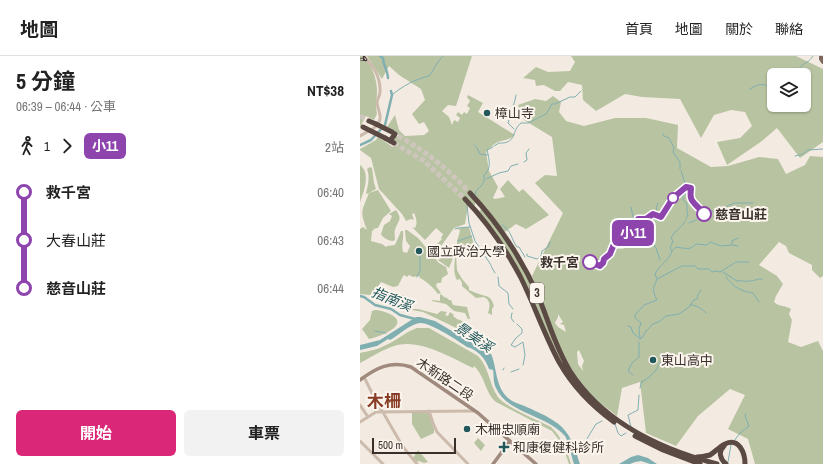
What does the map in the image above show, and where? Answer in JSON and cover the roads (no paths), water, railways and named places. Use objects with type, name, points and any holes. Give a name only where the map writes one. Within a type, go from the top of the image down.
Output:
[{"type":"highway","points":[[362,126],[390,140],[395,134],[369,120]]},
{"type":"highway","name":"3","points":[[470,193],[505,234],[512,246],[537,293],[565,362],[590,400],[627,427],[660,445],[686,456],[717,464]]},
{"type":"highway","name":"3","points":[[465,199],[476,210],[494,233],[520,276],[560,363],[568,376],[607,417],[629,432],[663,450],[700,464]]},
{"type":"highway","points":[[476,210],[481,205]]},
{"type":"highway","points":[[512,246],[524,262]]},
{"type":"highway","points":[[530,274],[537,293]]},
{"type":"highway","points":[[726,464],[720,455],[723,447],[729,443]]},
{"type":"highway","points":[[686,456],[705,456],[711,454],[724,444],[729,443],[738,446],[743,453],[744,464]]},
{"type":"highway","points":[[663,450],[695,464]]},
{"type":"main road","points":[[821,56],[821,61],[823,62]]},
{"type":"main road","name":"木新路二段","points":[[360,380],[372,370],[388,364],[405,365],[474,411],[536,464]]},
{"type":"main road","points":[[494,464],[510,442]]},
{"type":"street","points":[[360,136],[371,131],[377,125],[380,117],[377,102],[380,91],[379,81],[374,68],[364,56]]},
{"type":"street","points":[[364,376],[405,450],[417,464]]},
{"type":"street","points":[[360,405],[368,417]]},
{"type":"street","points":[[460,411],[468,407]]},
{"type":"street","points":[[430,411],[437,432],[468,464]]},
{"type":"street","points":[[360,422],[376,412],[474,411]]},
{"type":"street","points":[[360,441],[383,464]]},
{"type":"water","points":[[416,317],[435,321],[491,354],[498,382],[507,397],[512,401],[546,416],[567,432],[575,448],[580,464],[574,464],[566,437],[556,428],[518,409],[501,396],[495,386],[493,370],[489,369],[481,355],[475,350],[467,347],[430,325],[425,323],[416,324],[390,340],[388,339],[377,346],[360,350],[360,345],[380,340]]},
{"type":"water","points":[[638,455],[648,458],[657,464],[650,464],[641,461],[630,464],[619,464],[631,457]]},
{"type":"waterway","points":[[380,56],[383,58],[388,78]]},
{"type":"waterway","points":[[392,95],[409,83],[429,76],[443,56]]},
{"type":"waterway","points":[[800,68],[813,56]]},
{"type":"waterway","points":[[750,89],[759,85],[767,86]]},
{"type":"waterway","points":[[360,145],[371,140],[385,125],[392,95],[391,91]]},
{"type":"waterway","points":[[494,146],[499,143],[509,141],[521,123],[528,123],[546,114],[552,104],[570,97],[575,97],[581,91]]},
{"type":"waterway","points":[[514,129],[508,123],[516,95]]},
{"type":"waterway","points":[[663,134],[669,138],[674,148],[673,152],[680,162],[680,169]]},
{"type":"waterway","points":[[474,145],[480,154],[488,155]]},
{"type":"waterway","points":[[475,195],[476,191],[483,183],[484,175],[487,173],[489,167],[487,150],[493,147]]},
{"type":"waterway","points":[[524,162],[527,160],[526,153],[529,149]]},
{"type":"waterway","points":[[795,156],[803,154],[808,150],[823,149]]},
{"type":"waterway","points":[[486,179],[508,171],[511,166],[518,164]]},
{"type":"waterway","points":[[681,171],[686,186]]},
{"type":"waterway","points":[[686,219],[688,215],[687,204],[683,200],[683,196],[688,191],[687,188]]},
{"type":"waterway","points":[[655,213],[658,203]]},
{"type":"waterway","points":[[705,213],[709,211],[719,212],[735,203],[753,203]]},
{"type":"waterway","points":[[467,206],[469,223],[475,241],[491,265]]},
{"type":"waterway","points":[[631,207],[633,217],[636,219]]},
{"type":"waterway","points":[[697,219],[703,214]]},
{"type":"waterway","points":[[649,229],[651,227],[654,215]]},
{"type":"waterway","points":[[638,220],[648,230],[648,238],[653,241],[660,260]]},
{"type":"waterway","points":[[689,223],[696,220]]},
{"type":"waterway","points":[[640,339],[639,329],[641,323],[635,318],[635,315],[644,305],[657,300],[654,292],[657,279],[655,274],[671,254],[672,251],[670,248],[673,241],[671,238],[685,221]]},
{"type":"waterway","points":[[502,225],[508,230],[515,244],[519,247],[525,257]]},
{"type":"waterway","points":[[455,229],[470,227]]},
{"type":"waterway","points":[[458,241],[472,236]]},
{"type":"waterway","points":[[672,251],[676,247],[691,248],[696,244],[707,245],[710,242],[721,246],[732,245],[732,241],[738,238]]},
{"type":"waterway","points":[[527,254],[527,256],[537,259],[541,256],[542,251],[548,247],[550,242]]},
{"type":"waterway","points":[[733,245],[738,246]]},
{"type":"waterway","points":[[417,277],[420,271],[420,256]]},
{"type":"waterway","points":[[657,279],[682,266],[695,266],[698,269],[709,269],[712,272],[720,272],[736,262],[749,262]]},
{"type":"waterway","points":[[491,266],[495,273]]},
{"type":"waterway","points":[[723,272],[737,281],[753,281],[762,279]]},
{"type":"waterway","points":[[498,277],[499,286],[508,293],[509,304],[513,309]]},
{"type":"waterway","points":[[726,277],[738,288],[753,293],[759,302]]},
{"type":"waterway","points":[[639,338],[642,338],[653,324],[666,316],[679,314],[689,307],[694,300],[697,299],[701,290]]},
{"type":"waterway","name":"指南溪","points":[[360,296],[364,297],[375,305],[391,309],[400,315],[415,319]]},
{"type":"waterway","points":[[690,305],[694,305],[706,313]]},
{"type":"waterway","points":[[512,313],[511,318],[514,322]]},
{"type":"waterway","points":[[517,324],[522,329],[522,333],[511,345],[515,347],[523,342],[525,355],[523,365]]},
{"type":"waterway","points":[[628,326],[631,327],[633,333],[638,337]]},
{"type":"waterway","points":[[375,331],[386,333]]},
{"type":"waterway","points":[[633,375],[628,371],[632,363],[639,357],[639,342]]},
{"type":"waterway","points":[[642,382],[653,374],[662,361]]},
{"type":"waterway","points":[[511,372],[519,369]]},
{"type":"waterway","points":[[640,388],[642,381]]},
{"type":"waterway","points":[[631,427],[628,415],[638,410],[639,395]]},
{"type":"waterway","points":[[734,441],[740,433],[749,426],[745,416],[746,414]]},
{"type":"waterway","points":[[585,442],[596,424],[602,421]]},
{"type":"waterway","points":[[615,424],[618,433],[621,436],[626,433]]},
{"type":"waterway","points":[[728,462],[731,445]]},
{"type":"tunnel","points":[[360,116],[369,121]]},
{"type":"tunnel","points":[[398,136],[437,162],[454,176],[470,193]]},
{"type":"tunnel","points":[[394,143],[424,161],[465,199]]},
{"type":"railway","points":[[360,59],[366,60],[364,57]]},
{"type":"place","name":"樟山寺","points":[[487,113]]},
{"type":"place","name":"慈音山莊","points":[[704,214]]},
{"type":"place","name":"國立政治大學","points":[[419,251]]},
{"type":"place","name":"救千宮","points":[[590,262]]},
{"type":"place","name":"東山高中","points":[[653,360]]},
{"type":"place","name":"木柵忠順廟","points":[[467,429]]},
{"type":"place","name":"和康復健科診所","points":[[504,447]]},
{"type":"district","name":"木柵","points":[[384,400]]},
{"type":"water label","name":"景美溪","points":[[474,337]]}]
